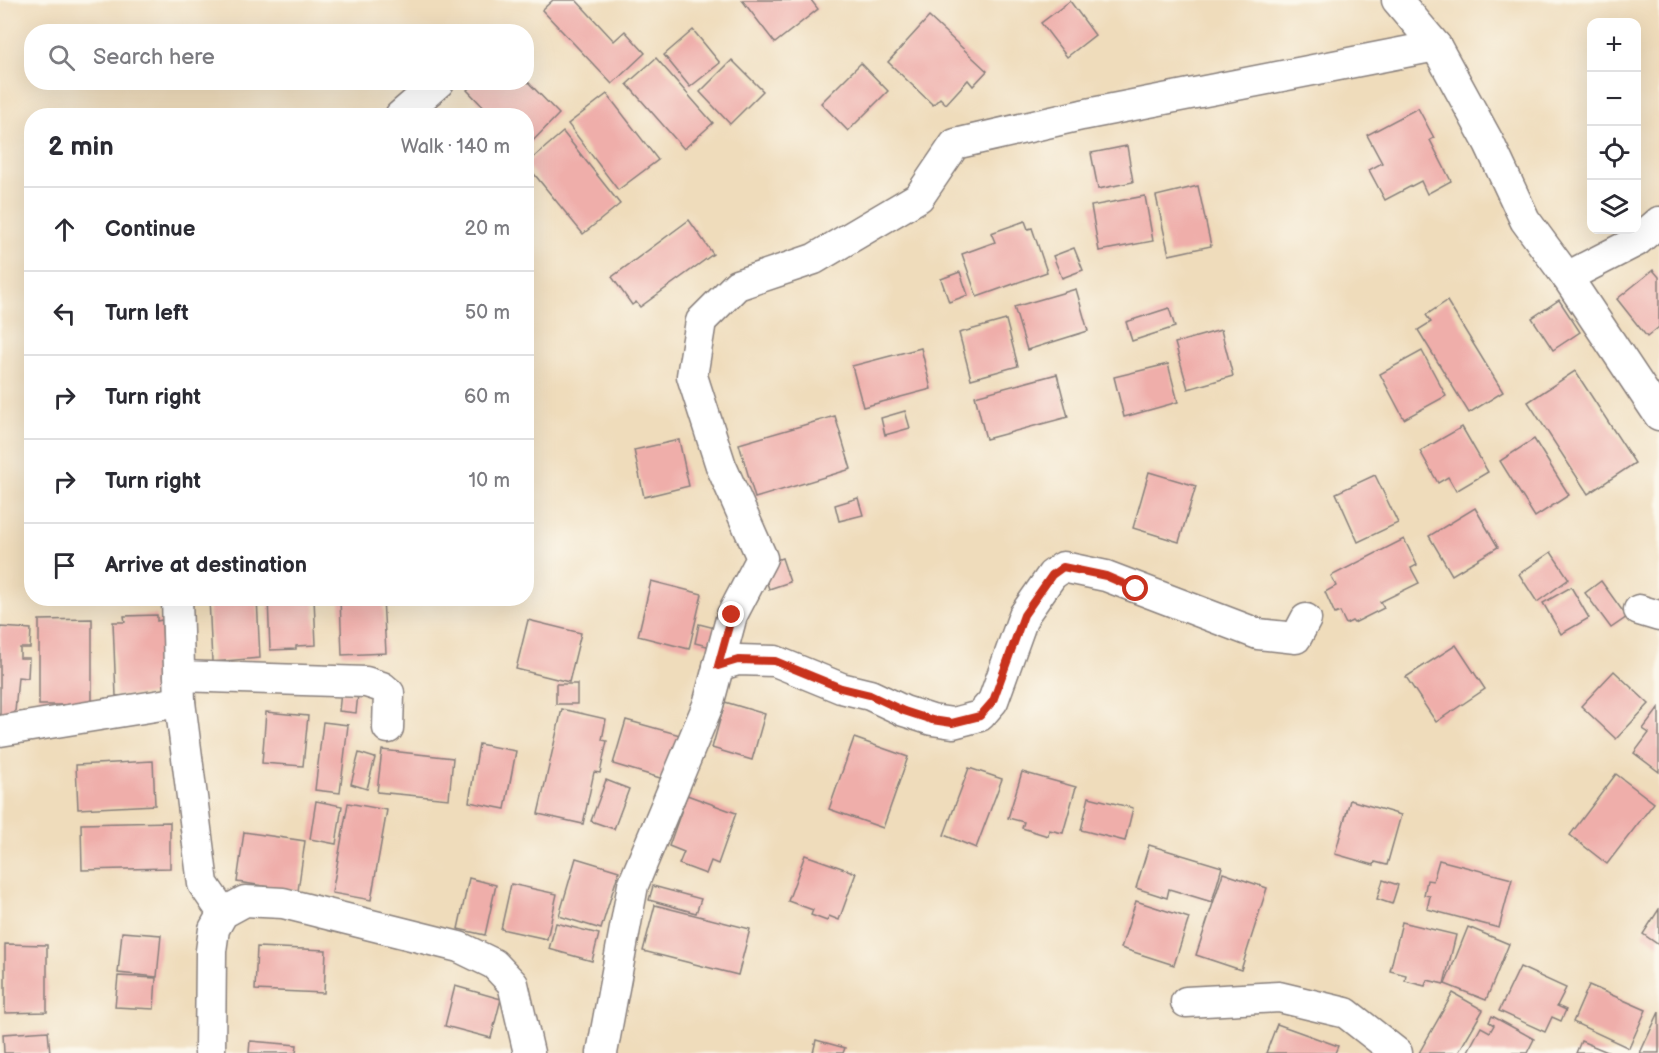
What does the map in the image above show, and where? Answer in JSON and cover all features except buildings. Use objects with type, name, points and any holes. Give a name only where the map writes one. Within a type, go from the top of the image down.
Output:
[{"type":"street","points":[[1397,0],[1436,46],[1489,143],[1525,220],[1567,277],[1659,415]]},
{"type":"street","points":[[602,1053],[633,885],[708,705],[732,615],[762,558],[721,466],[692,376],[701,321],[737,285],[814,259],[919,197],[955,144],[1082,115],[1436,46]]},
{"type":"street","points":[[409,108],[430,90]]},
{"type":"street","points":[[1567,277],[1637,241],[1659,222]]},
{"type":"street","points":[[718,666],[738,660],[775,661],[841,688],[870,695],[904,711],[952,723],[980,716],[993,701],[1024,615],[1052,575],[1063,567],[1106,576],[1258,634],[1296,639],[1306,619]]},
{"type":"street","points":[[177,606],[180,689],[203,884],[222,912]]},
{"type":"street","points":[[0,731],[180,689],[366,682],[382,687],[389,693],[387,728]]},
{"type":"street","points":[[210,1053],[211,951],[214,929],[222,912],[245,901],[284,903],[459,947],[494,964],[513,984],[529,1053]]},
{"type":"street","points":[[1186,1002],[1280,997],[1346,1013],[1397,1053]]},
{"type":"route","points":[[732,615],[718,666],[738,660],[775,661],[841,688],[870,695],[904,711],[932,720],[952,723],[980,716],[993,701],[1001,673],[1015,643],[1024,615],[1052,575],[1063,567],[1106,576],[1136,589]]}]
